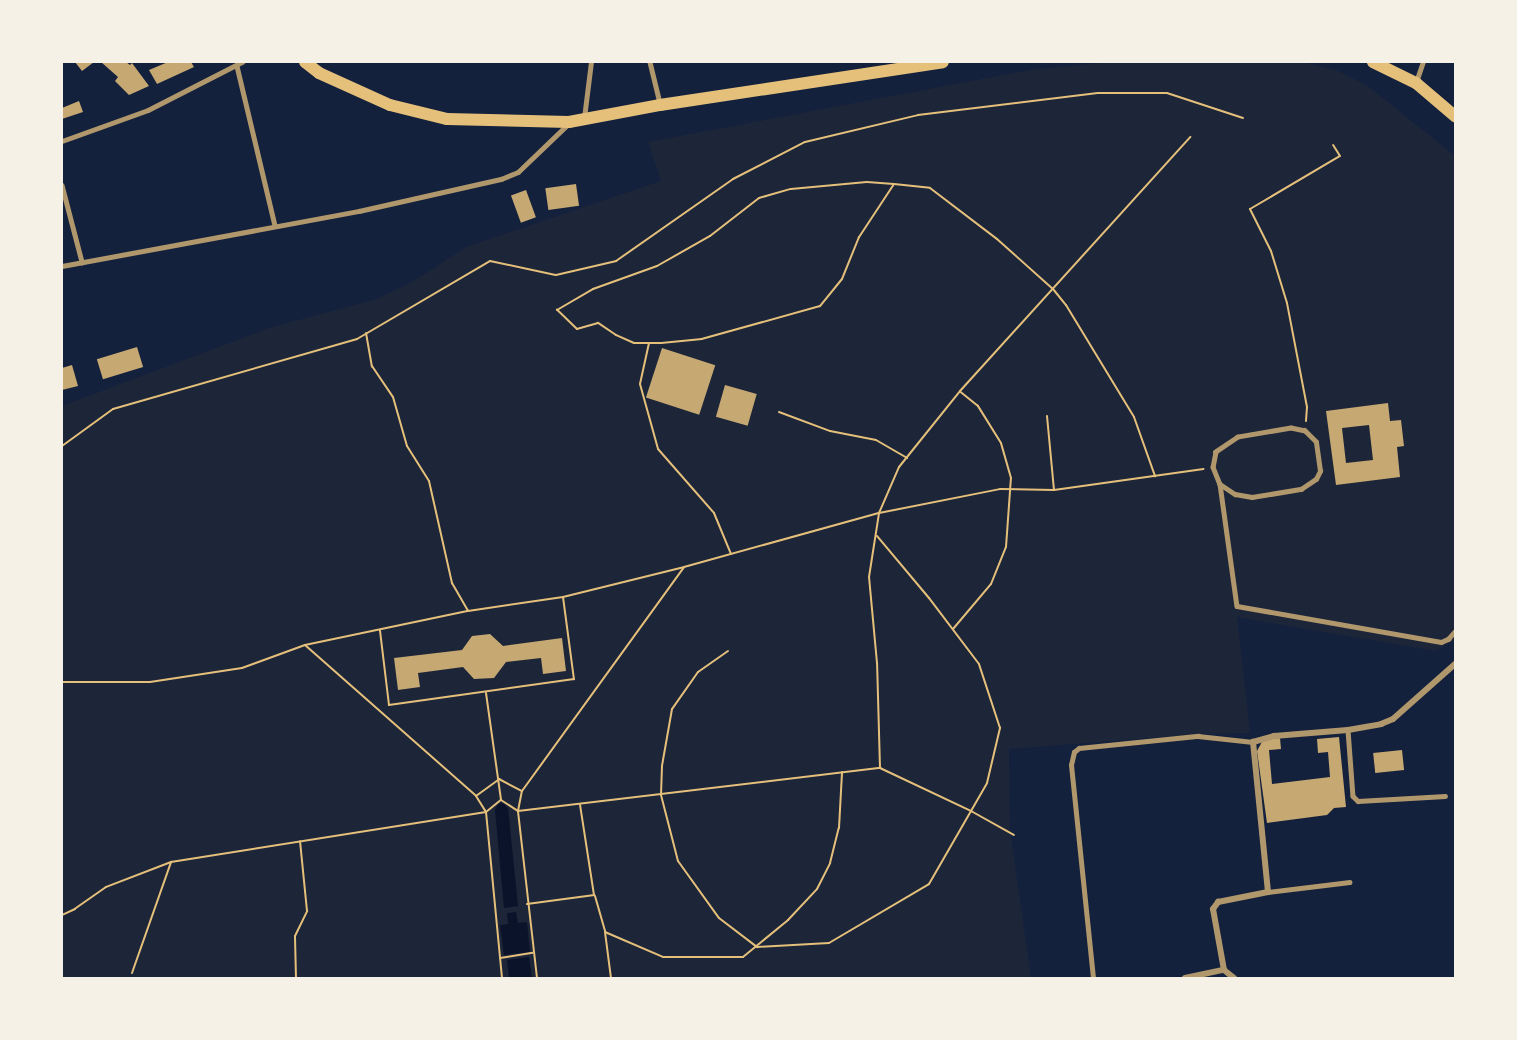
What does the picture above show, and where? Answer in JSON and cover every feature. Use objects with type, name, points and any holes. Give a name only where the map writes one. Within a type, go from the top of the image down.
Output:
[{"type":"main road","points":[[305,62],[319,73],[390,105],[447,119],[569,122],[660,105],[943,62]]},
{"type":"main road","points":[[1373,62],[1416,83],[1455,117]]},
{"type":"street","points":[[1234,978],[1224,970],[1213,909],[1218,903],[1268,892],[1253,742],[1274,736],[1373,726],[1393,719],[1455,663]]},
{"type":"street","points":[[1185,978],[1224,970]]},
{"type":"lane","points":[[584,120],[591,62]]},
{"type":"lane","points":[[650,62],[660,105]]},
{"type":"lane","points":[[1416,83],[1423,62]]},
{"type":"lane","points":[[62,141],[148,110],[239,64],[275,225]]},
{"type":"lane","points":[[62,266],[358,211],[501,179],[518,172],[569,122]]},
{"type":"lane","points":[[62,185],[82,262]]},
{"type":"lane","points":[[1220,484],[1235,494],[1252,497],[1301,489],[1309,485],[1320,471],[1316,442],[1305,431],[1292,428],[1238,437],[1216,452],[1213,468],[1220,484],[1237,606],[1441,642],[1448,639],[1455,630]]},
{"type":"lane","points":[[1348,730],[1353,796],[1358,801],[1445,796]]},
{"type":"lane","points":[[1093,978],[1071,765],[1074,752],[1079,748],[1198,736],[1253,742]]},
{"type":"lane","points":[[1268,892],[1349,882]]},
{"type":"path","points":[[62,446],[113,409],[259,368],[366,333],[489,261],[556,275],[616,261],[733,179],[805,142],[918,115],[1098,93],[1167,93],[1243,118]]},
{"type":"path","points":[[880,768],[877,663],[869,578],[879,513],[900,467],[960,391],[1190,137]]},
{"type":"path","points":[[1305,431],[1307,407],[1287,303],[1271,251],[1250,209],[1340,156],[1333,145]]},
{"type":"path","points":[[894,184],[859,237],[842,279],[820,306],[702,339],[649,343],[634,343],[598,323],[578,329],[557,310],[593,289],[657,266],[710,236],[759,198],[791,189],[867,182],[894,184],[930,188],[981,226],[1053,289],[1089,341],[1134,417],[1155,476]]},
{"type":"path","points":[[366,333],[372,366],[393,398],[407,446],[429,481],[452,583],[468,611]]},
{"type":"path","points":[[649,343],[640,384],[658,449],[714,513],[731,554]]},
{"type":"path","points":[[953,629],[991,584],[1006,548],[1011,478],[1001,443],[978,406],[960,391]]},
{"type":"path","points":[[779,412],[831,431],[876,440],[907,458]]},
{"type":"path","points":[[1047,416],[1054,490]]},
{"type":"path","points":[[62,682],[150,682],[242,668],[305,645],[380,632],[468,611],[563,597],[684,567],[879,513],[1010,489],[1054,490],[1213,468]]},
{"type":"path","points":[[728,651],[698,672],[672,709],[662,766],[661,795],[678,861],[719,918],[758,947],[829,943],[929,884],[987,783],[1000,728],[979,664],[876,535]]},
{"type":"path","points":[[537,978],[518,811],[522,791],[684,567]]},
{"type":"path","points":[[380,632],[389,705],[574,679],[563,597]]},
{"type":"path","points":[[305,645],[476,796],[486,812],[502,978]]},
{"type":"path","points":[[486,692],[501,800]]},
{"type":"path","points":[[501,800],[518,811],[880,768],[971,811],[1014,835]]},
{"type":"path","points":[[605,932],[663,957],[743,957],[758,947],[817,889],[830,863],[839,828],[842,772]]},
{"type":"path","points":[[499,779],[522,791]]},
{"type":"path","points":[[476,796],[499,779]]},
{"type":"path","points":[[62,915],[75,909],[106,887],[171,862],[486,812],[501,800]]},
{"type":"path","points":[[527,904],[594,895],[580,805]]},
{"type":"path","points":[[296,978],[295,936],[307,910],[300,841]]},
{"type":"path","points":[[132,973],[171,862]]},
{"type":"path","points":[[593,888],[605,932],[611,978]]},
{"type":"path","points":[[500,958],[534,953]]},
{"type":"shaded area","points":[[1110,62],[1302,62],[1336,70],[1368,86],[1455,156],[1455,640],[1435,651],[1237,617],[1250,733],[1203,734],[1009,749],[1010,830],[1031,978],[62,978],[62,406],[269,328],[377,299],[414,281],[466,247],[661,181],[648,142],[1030,70]]},
{"type":"shaded area","points":[[499,803],[508,808],[518,906],[504,908],[495,810]]},
{"type":"shaded area","points":[[516,912],[518,923],[527,922],[530,952],[504,955],[500,925],[508,924],[507,913]]},
{"type":"shaded area","points":[[529,957],[532,978],[509,978],[507,960]]},
{"type":"building","points":[[75,62],[94,62],[82,71]]},
{"type":"building","points":[[101,62],[126,62],[130,65],[132,63],[149,86],[129,95],[115,81],[118,77]]},
{"type":"building","points":[[168,62],[191,62],[194,67],[157,84],[149,70]]},
{"type":"building","points":[[79,101],[83,112],[62,119],[62,108]]},
{"type":"building","points":[[576,184],[579,206],[548,210],[545,188]]},
{"type":"building","points":[[526,190],[536,217],[521,223],[511,195]]},
{"type":"building","points":[[137,347],[143,367],[103,379],[97,359]]},
{"type":"building","points":[[662,348],[715,365],[699,415],[646,397]]},
{"type":"building","points":[[72,365],[78,386],[62,390],[62,368]]},
{"type":"building","points":[[725,385],[757,394],[748,426],[716,417]]},
{"type":"building","points":[[1388,403],[1390,421],[1401,420],[1404,446],[1397,447],[1400,477],[1336,485],[1326,411]],"holes":[[[1369,425],[1373,460],[1346,463],[1342,428]]]},
{"type":"building","points":[[490,634],[503,646],[562,638],[566,671],[543,674],[541,658],[506,662],[494,678],[474,679],[463,667],[418,673],[420,687],[398,690],[394,658],[462,650],[472,636]]},
{"type":"building","points":[[1339,737],[1346,807],[1334,808],[1327,815],[1267,823],[1257,751],[1263,740],[1280,738],[1281,749],[1269,750],[1272,784],[1330,777],[1328,752],[1318,753],[1317,739]]},
{"type":"building","points":[[1402,750],[1404,770],[1375,773],[1373,753]]}]
